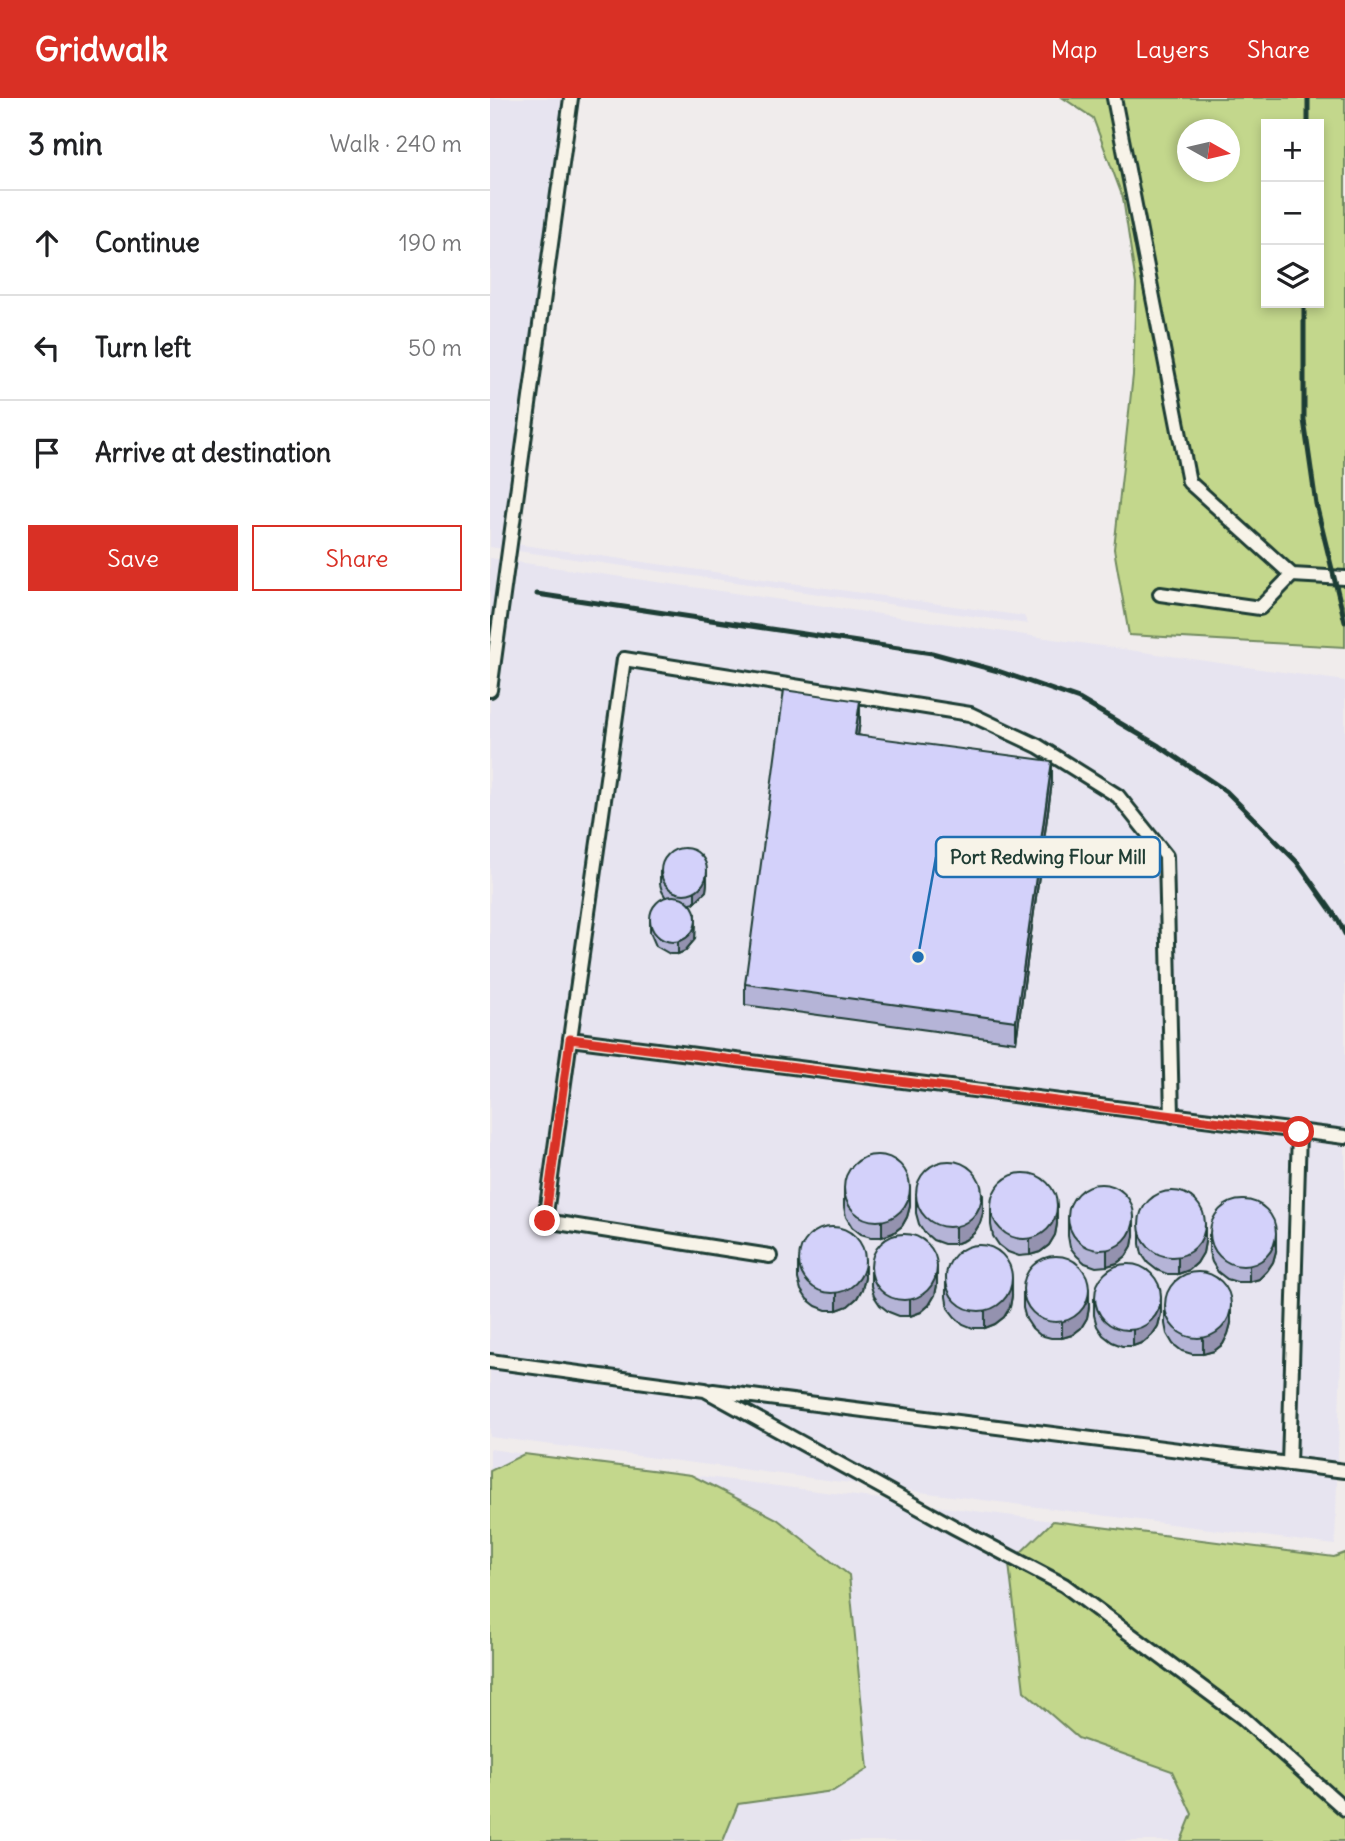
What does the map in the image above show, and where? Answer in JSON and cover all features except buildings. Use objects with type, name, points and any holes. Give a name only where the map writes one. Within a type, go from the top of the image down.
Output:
[{"type":"lane","points":[[490,690],[571,98]]},
{"type":"lane","points":[[1114,98],[1189,482],[1292,575],[1345,578]]},
{"type":"lane","points":[[1160,594],[1260,608],[1292,575]]},
{"type":"lane","points":[[770,1256],[545,1221],[624,659],[970,714],[1038,746],[1118,796],[1166,856],[1172,1116]]},
{"type":"lane","points":[[570,1039],[1345,1138]]},
{"type":"lane","points":[[1289,1464],[1299,1132]]},
{"type":"lane","points":[[490,1361],[1345,1471]]},
{"type":"lane","points":[[705,1390],[1064,1585],[1243,1718],[1345,1809]]},
{"type":"shaded area","points":[[490,98],[564,98],[502,542],[1024,616],[1028,624],[490,547]]},
{"type":"shaded area","points":[[490,558],[1345,681],[1345,1233],[1335,1545],[490,1437]]},
{"type":"shaded area","points":[[490,1449],[524,1454],[490,1471]]},
{"type":"shaded area","points":[[691,1475],[1053,1521],[1009,1564],[1078,1738],[1172,1771],[1192,1814],[1181,1841],[723,1841],[738,1804],[833,1791],[868,1769],[849,1575],[777,1519]]},
{"type":"green space","points":[[1063,98],[1345,98],[1345,647],[1129,635],[1114,549],[1133,375],[1136,284],[1123,198],[1093,118]]},
{"type":"green space","points":[[524,1454],[691,1475],[777,1519],[849,1575],[868,1769],[833,1791],[738,1804],[723,1841],[490,1841],[490,1471]]},
{"type":"green space","points":[[1053,1521],[1334,1557],[1345,1553],[1345,1841],[1181,1841],[1192,1814],[1172,1771],[1078,1738],[1024,1691],[1009,1564]]},
{"type":"railway","points":[[1308,98],[1308,119]]},
{"type":"railway","points":[[1304,308],[1304,420],[1316,504],[1345,622]]},
{"type":"railway","points":[[537,594],[932,653],[998,671],[1079,699],[1159,746],[1226,791],[1297,862],[1345,934]]},
{"type":"place","name":"Port Redwing Flour Mill","points":[[918,957]]},
{"type":"route","points":[[545,1221],[570,1039],[1299,1132]]}]
